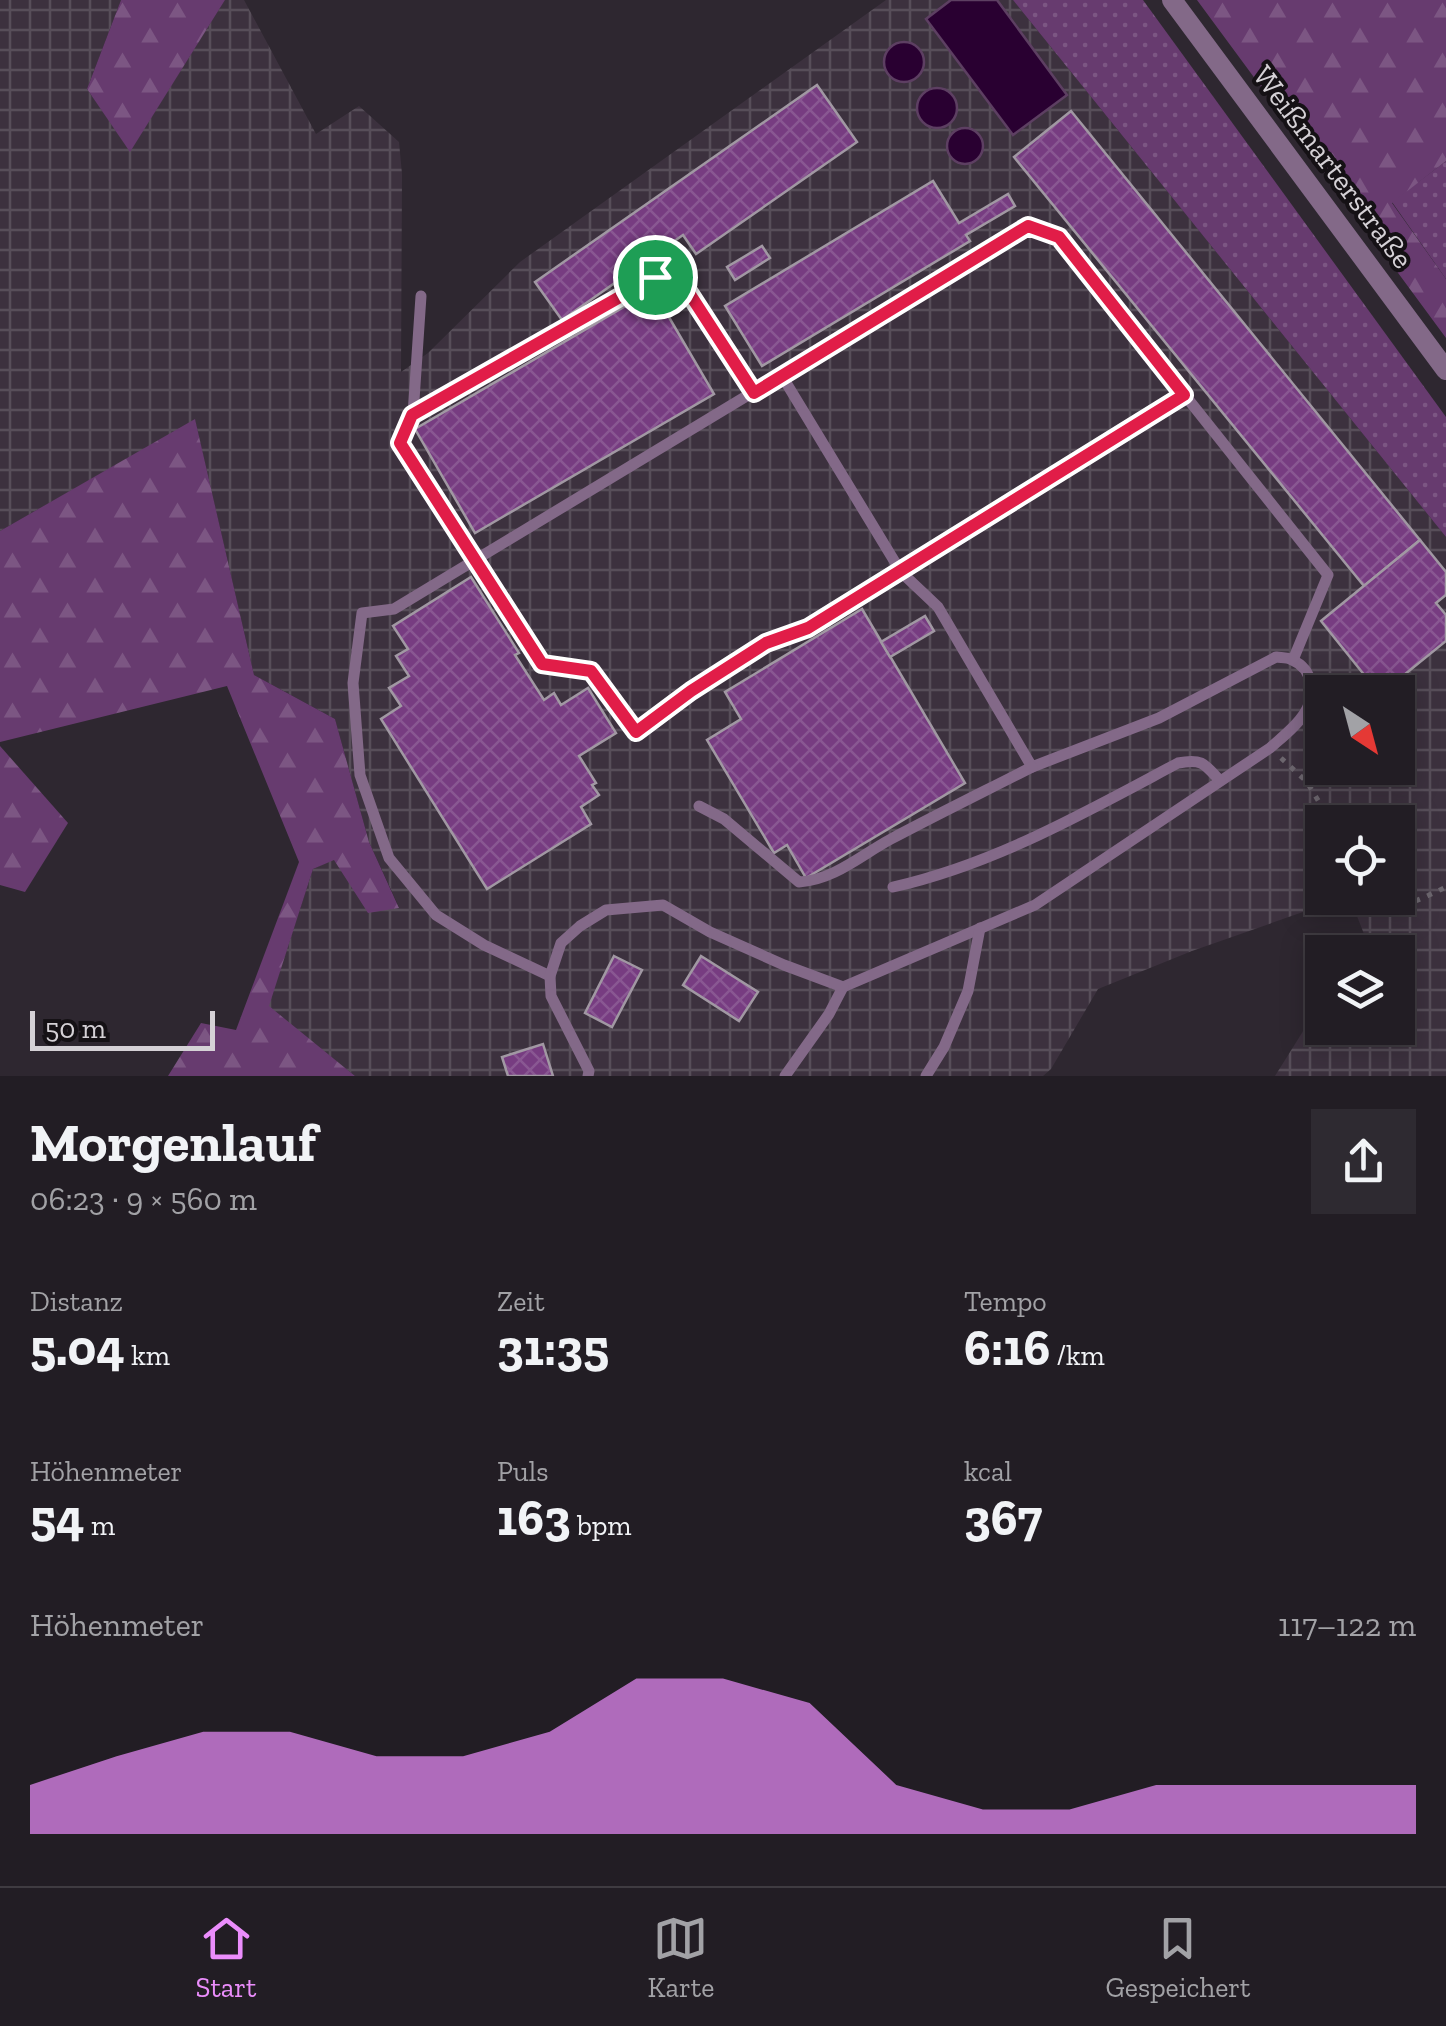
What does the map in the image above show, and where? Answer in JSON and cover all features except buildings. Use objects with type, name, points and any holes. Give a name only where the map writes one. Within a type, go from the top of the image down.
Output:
[{"type":"street","name":"Weißmarterstraße","points":[[1172,0],[1446,370]]},
{"type":"lane","points":[[550,976],[436,915],[388,858],[360,775],[353,683],[362,613],[394,609],[1028,226],[1059,237],[1328,575],[1292,660]]},
{"type":"lane","points":[[412,415],[655,277],[680,279],[754,393]]},
{"type":"lane","points":[[421,296],[412,415],[400,443],[542,664],[591,671],[636,732],[766,643],[808,628],[1184,395]]},
{"type":"lane","points":[[782,376],[901,572],[938,607],[1032,767]]},
{"type":"lane","points":[[699,806],[724,818],[799,882],[812,882],[1032,767],[1158,718],[1276,657],[1292,660],[1312,682],[1303,716],[1270,748],[1035,905],[843,988],[785,1076]]},
{"type":"lane","points":[[893,887],[936,878],[1010,850],[1178,763],[1194,759],[1206,765],[1220,782]]},
{"type":"lane","points":[[588,1076],[589,1071],[551,996],[550,976],[562,943],[606,910],[662,905],[710,932],[843,988]]},
{"type":"lane","points":[[926,1076],[944,1047],[968,991],[980,928]]},
{"type":"path","points":[[1270,748],[1307,782],[1320,805]]},
{"type":"path","points":[[1415,901],[1446,887]]},
{"type":"shaded area","points":[[0,0],[121,0],[87,89],[130,151],[225,0],[244,0],[316,134],[359,106],[399,142],[401,372],[428,353],[520,262],[886,0],[1013,0],[1446,537],[1446,1076],[1275,1076],[1305,1028],[1305,1045],[1415,1045],[1415,935],[1363,935],[1357,915],[1415,915],[1415,805],[1305,805],[1305,911],[1098,989],[1051,1069],[1043,1076],[355,1076],[268,1007],[313,869],[334,859],[399,907],[369,842],[335,719],[254,675],[195,420],[0,531]]},
{"type":"shaded area","points":[[951,0],[997,0],[1067,95],[1013,135],[926,19]]},
{"type":"shaded area","points":[[904,42],[918,48],[924,62],[918,76],[904,82],[890,76],[884,62],[890,48]]},
{"type":"shaded area","points":[[937,88],[951,94],[957,108],[951,122],[937,128],[923,122],[917,108],[923,94]]},
{"type":"shaded area","points":[[965,128],[977,134],[983,146],[977,158],[965,164],[953,158],[947,146],[953,134]]},
{"type":"green space","points":[[121,0],[225,0],[130,152],[87,89]]},
{"type":"green space","points":[[1013,0],[1143,0],[1446,417],[1446,537]]},
{"type":"green space","points":[[1197,0],[1446,0],[1446,161],[1392,203],[1446,279],[1446,338]]},
{"type":"green space","points":[[1446,161],[1446,279],[1392,202]]},
{"type":"green space","points":[[195,419],[254,675],[335,719],[369,842],[399,908],[368,913],[334,860],[313,869],[269,1006],[355,1076],[168,1076],[201,1023],[236,1030],[299,862],[227,686],[0,742],[0,531]]},
{"type":"green space","points":[[0,746],[68,823],[25,892],[0,885]]},
{"type":"route","points":[[1028,226],[1059,237],[1184,395],[808,628],[766,643],[636,732],[591,671],[542,664],[400,443],[412,415],[655,277],[680,279],[754,393],[1028,226]]}]
